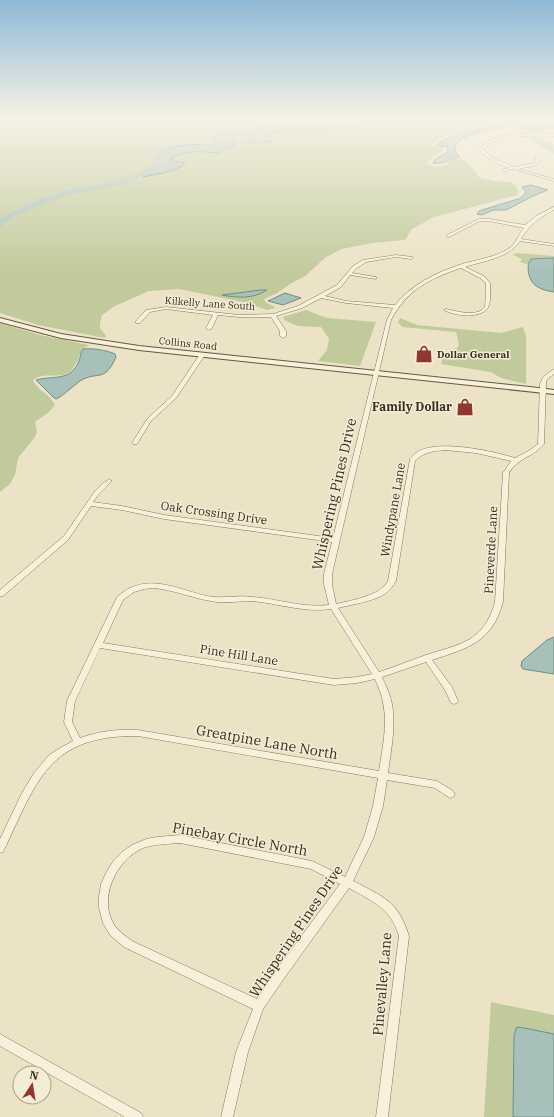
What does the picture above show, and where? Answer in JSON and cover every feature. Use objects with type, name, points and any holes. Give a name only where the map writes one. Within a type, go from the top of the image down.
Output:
[{"type":"street","points":[[517,170],[554,180]]},
{"type":"street","points":[[554,208],[541,215],[527,227],[520,240],[554,245]]},
{"type":"street","points":[[448,236],[479,220],[489,220],[527,227]]},
{"type":"street","name":"Whispering Pines Drive","points":[[227,1117],[242,1052],[259,1006],[281,973],[347,883],[369,837],[378,806],[389,735],[390,718],[385,693],[377,675],[333,607],[328,584],[328,574],[389,320],[403,298],[422,282],[460,266],[504,252],[520,240]]},
{"type":"street","name":"Kilkelly Lane South","points":[[138,322],[144,314],[160,308],[172,308],[239,316],[273,315],[294,309],[339,286],[359,264],[372,259],[396,256],[411,258]]},
{"type":"street","points":[[446,310],[455,313],[472,314],[482,311],[487,306],[488,282],[482,277],[460,266]]},
{"type":"street","points":[[350,274],[374,278]]},
{"type":"street","points":[[320,296],[346,302],[396,307]]},
{"type":"street","points":[[209,328],[216,314]]},
{"type":"street","points":[[273,315],[283,331],[283,336]]},
{"type":"street","name":"Collins Road","points":[[0,320],[42,332],[94,342],[202,355],[554,392]]},
{"type":"street","points":[[136,443],[149,420],[174,397],[202,355]]},
{"type":"street","points":[[514,460],[534,451],[541,444],[539,391],[543,381],[554,371]]},
{"type":"street","name":"Windypane Lane","points":[[333,607],[378,595],[389,586],[392,581],[412,460],[415,456],[429,449],[446,448],[489,454],[514,460]]},
{"type":"street","name":"Pineverde Lane","points":[[377,675],[460,648],[474,640],[489,626],[497,613],[499,602],[506,473],[514,460]]},
{"type":"street","points":[[0,594],[66,538],[101,487],[109,481]]},
{"type":"street","name":"Oak Crossing Drive","points":[[90,504],[122,508],[164,517],[335,540]]},
{"type":"street","points":[[78,742],[68,722],[68,710],[120,599],[126,594],[144,587],[165,586],[212,599],[248,599],[312,608],[333,607]]},
{"type":"street","name":"Pine Hill Lane","points":[[98,645],[334,682],[351,682],[377,675]]},
{"type":"street","points":[[427,658],[450,690],[454,701]]},
{"type":"street","name":"Greatpine Lane North","points":[[0,849],[33,780],[43,767],[56,755],[78,742],[97,735],[118,732],[138,733],[437,785],[450,794]]},
{"type":"street","name":"Pinebay Circle North","points":[[259,1006],[128,944],[112,930],[105,915],[102,900],[105,887],[112,872],[121,859],[135,848],[150,842],[180,840],[312,865],[326,870],[347,883]]},
{"type":"street","name":"Pinevalley Lane","points":[[347,883],[382,901],[394,912],[401,923],[404,936],[382,1117]]},
{"type":"street","points":[[0,1040],[137,1117]]},
{"type":"green space","points":[[0,170],[474,170],[480,178],[512,182],[519,191],[518,195],[434,217],[412,229],[405,240],[372,243],[342,249],[326,257],[305,276],[264,299],[275,308],[267,310],[247,303],[179,289],[149,291],[115,306],[102,315],[100,328],[106,336],[105,338],[38,325],[0,313]]},
{"type":"green space","points":[[517,253],[554,256],[554,258],[531,259],[529,265],[520,262],[522,259],[513,255]]},
{"type":"green space","points":[[306,310],[327,318],[376,322],[360,366],[318,361],[327,350],[329,339],[321,327],[298,326],[284,320],[283,317]]},
{"type":"green space","points":[[400,318],[417,325],[501,333],[523,327],[526,336],[526,384],[501,378],[491,372],[441,364],[443,356],[457,348],[459,345],[456,332],[402,327],[398,322]]},
{"type":"green space","points":[[0,323],[40,335],[89,345],[81,350],[80,356],[71,371],[61,375],[38,377],[33,380],[55,405],[48,413],[35,422],[37,432],[35,437],[18,458],[15,475],[10,484],[0,492]]},
{"type":"green space","points":[[491,1002],[554,1015],[554,1034],[523,1028],[514,1032],[513,1117],[484,1117]]},
{"type":"water","points":[[146,170],[172,170],[143,177]]},
{"type":"water","points":[[531,185],[548,190],[506,210],[493,210],[482,215],[477,214],[479,211],[521,198],[526,192],[522,187]]},
{"type":"water","points":[[554,258],[554,292],[541,289],[532,282],[528,266],[531,259]]},
{"type":"water","points":[[267,290],[256,295],[245,297],[222,295]]},
{"type":"water","points":[[285,293],[301,298],[283,305],[268,301]]},
{"type":"water","points":[[83,349],[104,350],[115,354],[116,357],[108,371],[104,374],[92,376],[80,381],[56,399],[36,380],[66,375],[71,372],[79,361]]},
{"type":"water","points":[[554,637],[554,674],[523,669],[521,666],[522,661],[547,640]]},
{"type":"water","points":[[519,1027],[554,1034],[554,1117],[513,1117],[514,1036],[516,1028]]},
{"type":"waterway","points":[[0,225],[1,221],[13,214],[43,201],[68,193],[123,183],[149,170]]},
{"type":"place","name":"Dollar General","points":[[424,354]]},
{"type":"place","name":"Family Dollar","points":[[465,407]]}]
